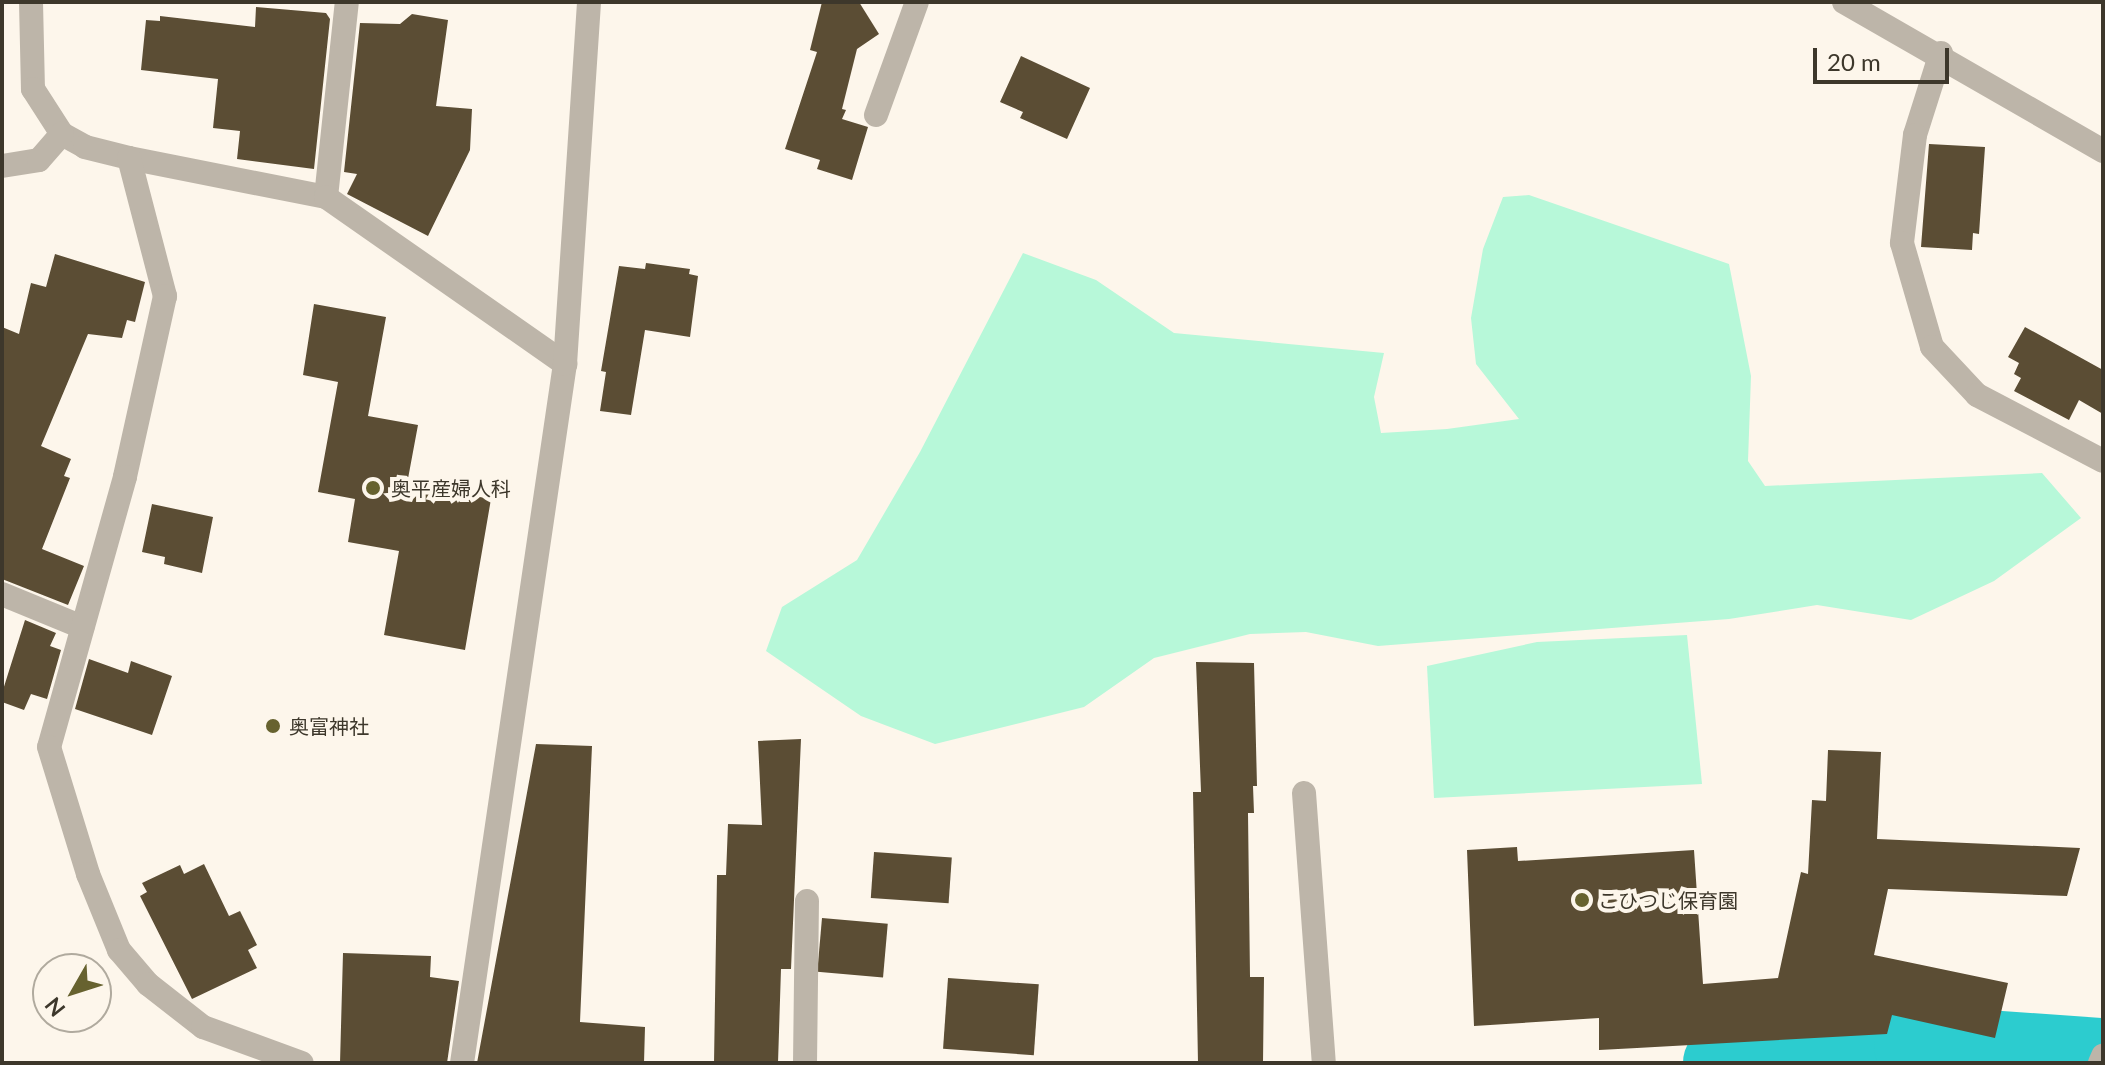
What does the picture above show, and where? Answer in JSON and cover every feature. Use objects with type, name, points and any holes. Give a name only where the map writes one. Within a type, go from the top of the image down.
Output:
[{"type":"street","points":[[31,2],[33,89],[62,134],[85,147],[129,158],[326,197],[565,364]]},
{"type":"street","points":[[326,197],[347,2]]},
{"type":"street","points":[[462,1063],[565,364],[589,2]]},
{"type":"street","points":[[876,115],[917,2]]},
{"type":"street","points":[[1844,2],[1941,53],[2103,151]]},
{"type":"street","points":[[1941,53],[1915,135],[1902,243],[1932,347],[1977,395],[2103,461]]},
{"type":"street","points":[[2,166],[39,160],[62,134]]},
{"type":"street","points":[[129,158],[165,296],[125,477],[49,747],[88,874],[119,950],[148,984],[203,1027],[302,1063]]},
{"type":"street","points":[[2,594],[82,627]]},
{"type":"street","points":[[1304,793],[1324,1063]]},
{"type":"street","points":[[805,1063],[807,901]]},
{"type":"street","points":[[2100,1063],[2103,1056]]},
{"type":"green space","points":[[1529,195],[1729,264],[1751,376],[1748,461],[1765,486],[2042,473],[2081,518],[1994,581],[1911,620],[1817,605],[1729,619],[1378,646],[1306,632],[1250,634],[1154,658],[1084,707],[935,744],[861,716],[766,651],[782,607],[857,560],[920,452],[1023,253],[1096,280],[1174,333],[1384,353],[1374,397],[1381,433],[1447,429],[1519,419],[1476,364],[1471,318],[1483,249],[1503,197]]},
{"type":"green space","points":[[1687,635],[1702,784],[1434,798],[1427,666],[1537,642]]},
{"type":"building","points":[[822,2],[859,2],[879,34],[857,49],[842,109],[846,110],[842,119],[868,127],[852,180],[817,169],[820,160],[785,149],[817,52],[810,50]]},
{"type":"building","points":[[256,7],[326,13],[330,19],[314,169],[237,159],[240,131],[213,128],[218,79],[141,70],[146,20],[160,21],[160,16],[255,27]]},
{"type":"building","points":[[412,14],[448,20],[436,106],[472,109],[470,150],[428,236],[347,194],[357,174],[344,172],[360,23],[400,24]]},
{"type":"building","points":[[1021,56],[1090,88],[1067,139],[1020,118],[1023,112],[1000,102]]},
{"type":"building","points":[[1929,144],[1985,147],[1979,234],[1973,233],[1972,250],[1921,247]]},
{"type":"building","points":[[55,254],[145,282],[135,322],[127,320],[122,338],[88,334],[41,446],[71,459],[64,476],[70,478],[42,549],[84,566],[68,605],[2,579],[2,327],[19,334],[31,283],[46,287]]},
{"type":"building","points":[[646,263],[690,269],[689,274],[698,276],[690,337],[645,330],[631,415],[600,411],[606,372],[601,371],[619,266],[645,269]]},
{"type":"building","points":[[314,304],[386,317],[368,416],[418,425],[407,484],[491,499],[465,650],[384,635],[399,551],[348,542],[355,499],[318,492],[338,382],[303,375]]},
{"type":"building","points":[[2025,327],[2103,370],[2103,414],[2079,400],[2069,420],[2014,391],[2021,378],[2014,374],[2019,363],[2008,357]]},
{"type":"building","points":[[152,504],[213,517],[202,573],[164,564],[165,557],[142,552]]},
{"type":"building","points":[[25,620],[56,633],[50,646],[61,650],[47,699],[31,694],[24,710],[2,702],[2,693]]},
{"type":"building","points":[[89,659],[128,673],[131,661],[172,676],[152,735],[75,709]]},
{"type":"building","points":[[1196,662],[1254,663],[1257,786],[1253,786],[1254,813],[1248,813],[1250,977],[1264,977],[1263,1063],[1198,1063],[1193,792],[1201,792]]},
{"type":"building","points":[[801,739],[791,969],[781,969],[778,1063],[714,1063],[717,875],[726,875],[728,824],[762,825],[758,741]]},
{"type":"building","points":[[536,744],[592,746],[580,1022],[645,1027],[644,1063],[477,1063]]},
{"type":"building","points":[[1828,750],[1881,752],[1877,839],[2080,848],[2067,896],[1888,889],[1874,955],[2008,983],[1995,1038],[1892,1015],[1887,1034],[1599,1050],[1599,1018],[1474,1026],[1467,850],[1517,847],[1518,861],[1694,850],[1703,984],[1778,978],[1801,872],[1808,874],[1812,800],[1826,801]]},
{"type":"building","points":[[874,852],[952,857],[949,903],[871,898]]},
{"type":"building","points":[[204,864],[229,916],[240,911],[257,945],[248,950],[257,968],[192,999],[140,896],[147,892],[142,883],[180,865],[184,874]]},
{"type":"building","points":[[822,918],[888,924],[883,978],[817,972]]},
{"type":"building","points":[[343,953],[431,956],[430,977],[459,981],[447,1063],[340,1063]]},
{"type":"building","points":[[948,978],[1039,984],[1034,1055],[943,1049]]},
{"type":"waterway","points":[[1724,1063],[1915,1046],[2103,1059]]},
{"type":"place","name":"奥平産婦人科","points":[[373,488]]},
{"type":"place","name":"奥富神社","points":[[273,726]]},
{"type":"place","name":"こひつじ保育園","points":[[1582,900]]}]
